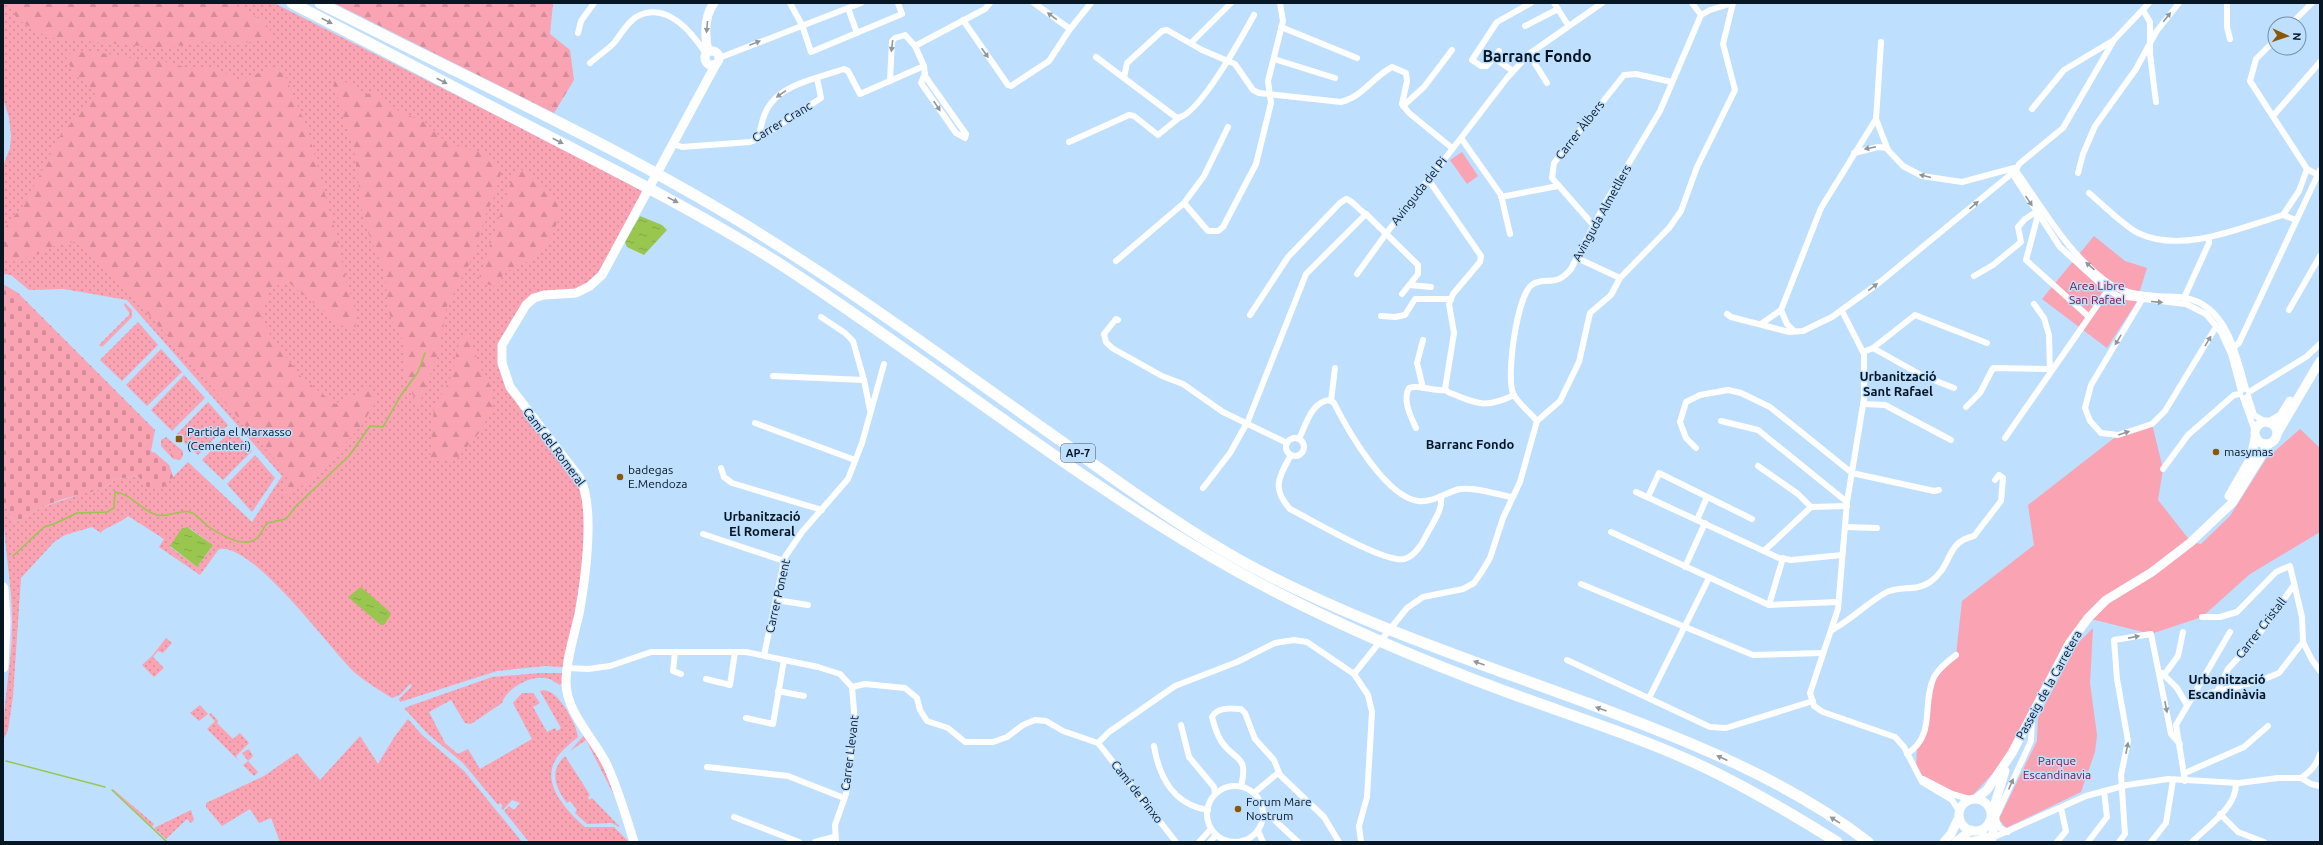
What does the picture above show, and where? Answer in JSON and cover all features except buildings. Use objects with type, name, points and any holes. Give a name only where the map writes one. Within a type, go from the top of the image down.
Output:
[{"type":"highway","name":"AP-7","points":[[292,3],[690,209],[777,263],[912,353],[1134,510],[1239,572],[1326,619],[1389,647],[1500,690],[1617,731],[1704,767],[1771,801],[1837,842]]},
{"type":"highway","name":"AP-7","points":[[320,3],[601,143],[726,213],[847,290],[1140,497],[1244,562],[1288,585],[1355,615],[1443,650],[1613,713],[1718,756],[1800,798],[1868,842]]},
{"type":"highway","points":[[3,588],[5,620],[3,667]]},
{"type":"street","points":[[578,33],[581,21],[594,3]]},
{"type":"street","points":[[711,58],[706,41],[707,21],[714,3]]},
{"type":"street","points":[[790,3],[802,25],[811,52],[902,14],[898,3]]},
{"type":"street","points":[[711,58],[861,3]]},
{"type":"street","points":[[915,46],[985,9],[990,3]]},
{"type":"street","points":[[1034,3],[1070,29]]},
{"type":"street","points":[[963,20],[1008,85],[1011,86],[1049,61],[1070,29],[1091,3]]},
{"type":"street","points":[[1191,43],[1231,3]]},
{"type":"street","points":[[1184,203],[1208,230],[1218,231],[1222,227],[1256,164],[1270,103],[1268,81],[1282,24],[1280,3]]},
{"type":"street","points":[[1499,51],[1484,67],[1472,60],[1497,22],[1531,3]]},
{"type":"street","points":[[1554,3],[1568,25]]},
{"type":"street","points":[[1510,234],[1501,197],[1461,138],[1529,54],[1568,25],[1602,3]]},
{"type":"street","points":[[1692,3],[1701,15],[1710,10],[1733,3]]},
{"type":"street","points":[[1354,674],[1407,608],[1423,598],[1463,589],[1474,583],[1490,558],[1511,498],[1520,482],[1537,421],[1560,401],[1579,362],[1590,313],[1611,296],[1620,278],[1669,228],[1681,211],[1697,167],[1735,90],[1723,44],[1733,3]]},
{"type":"street","points":[[1727,314],[1731,317],[1788,332],[1794,332],[1803,331],[1842,310],[1926,245],[2010,171],[2063,128],[2114,40],[2149,3]]},
{"type":"street","points":[[2078,173],[2083,154],[2095,126],[2136,69],[2156,32],[2179,3]]},
{"type":"street","points":[[2227,3],[2227,27],[2230,39]]},
{"type":"street","points":[[2299,16],[2312,3]]},
{"type":"street","points":[[848,8],[857,33]]},
{"type":"street","points":[[1525,26],[1558,9]]},
{"type":"street","points":[[2142,10],[2150,22],[2152,40],[2150,54],[2156,102]]},
{"type":"street","points":[[590,63],[613,44],[636,17],[648,13],[664,13],[675,17],[693,35],[711,58]]},
{"type":"street","name":"Avinguda Almetllers","points":[[1514,395],[1510,380],[1512,350],[1525,294],[1533,284],[1563,279],[1577,258],[1660,111],[1701,15]]},
{"type":"street","points":[[1068,142],[1129,115],[1134,116],[1158,135],[1192,109],[1228,61],[1254,16]]},
{"type":"street","points":[[1282,24],[1357,58]]},
{"type":"street","points":[[1124,78],[1127,63],[1162,31],[1167,30],[1235,64],[1253,90],[1270,95],[1341,102],[1351,100],[1380,74],[1392,67],[1406,73],[1407,81],[1402,104],[1403,106],[1452,148]]},
{"type":"street","points":[[890,81],[892,41],[895,38],[905,35],[915,46],[924,66],[925,74],[966,134],[964,138],[956,133],[921,83],[925,74]]},
{"type":"street","points":[[2032,109],[2064,70],[2114,40]]},
{"type":"street","points":[[1881,42],[1876,119],[1887,148],[1903,166],[1922,176],[1962,182],[2010,171]]},
{"type":"street","points":[[2231,348],[2239,343],[2319,173],[2307,169],[2250,81],[2256,59],[2267,48]]},
{"type":"street","points":[[1403,106],[1424,87],[1452,50]]},
{"type":"street","points":[[1529,54],[1547,83]]},
{"type":"street","points":[[1096,56],[1124,78],[1180,117]]},
{"type":"street","name":"Camí del Romeral","points":[[634,842],[607,765],[568,702],[566,682],[567,668],[579,612],[588,517],[587,495],[579,477],[510,387],[502,363],[502,345],[526,305],[534,298],[544,295],[576,293],[597,281],[668,156],[707,81],[711,58]]},
{"type":"street","points":[[1494,58],[1514,71]]},
{"type":"street","points":[[1274,59],[1335,78]]},
{"type":"street","points":[[2273,116],[2320,62]]},
{"type":"street","points":[[760,138],[762,125],[771,102],[782,92],[844,69],[848,71],[860,94],[924,66]]},
{"type":"street","name":"Carrer Àlbers","points":[[1594,226],[1552,178],[1554,163],[1624,75],[1636,74],[1672,82]]},
{"type":"street","name":"Carrer Cranc","points":[[674,144],[682,148],[750,142],[760,138],[821,98],[817,78]]},
{"type":"street","points":[[1761,324],[1781,310],[1821,208],[1876,119]]},
{"type":"street","points":[[762,125],[764,130],[771,131]]},
{"type":"street","points":[[1116,261],[1184,203],[1204,176],[1228,127]]},
{"type":"street","name":"Avinguda del Pi","points":[[1357,274],[1386,233],[1461,138]]},
{"type":"street","points":[[1854,153],[1878,147],[1887,148]]},
{"type":"street","points":[[2283,215],[2295,197],[2307,169]]},
{"type":"street","points":[[2010,171],[2060,247],[2110,288]]},
{"type":"street","points":[[2010,171],[2065,243],[2118,296],[2184,298],[2210,309],[2226,329],[2245,393],[2255,435],[2261,444],[2268,444],[2274,441],[2297,398],[2320,361]]},
{"type":"street","points":[[1428,179],[1481,256],[1480,262],[1450,302],[1454,333],[1445,382],[1446,390]]},
{"type":"street","points":[[1501,197],[1558,186]]},
{"type":"street","points":[[2089,193],[2137,233],[2150,237],[2176,240],[2198,240],[2283,215],[2296,220]]},
{"type":"street","name":"Avinguda del Pi","points":[[1250,315],[1288,257],[1340,202],[1346,199],[1350,200],[1359,210],[1366,214],[1418,265],[1418,274],[1402,294]]},
{"type":"street","points":[[1203,488],[1230,453],[1247,423],[1306,274],[1366,214]]},
{"type":"street","points":[[1974,276],[1993,265],[2020,242],[2018,226],[2025,219],[2037,214]]},
{"type":"street","points":[[2037,214],[2026,260],[2088,316]]},
{"type":"street","points":[[2184,298],[2209,238]]},
{"type":"street","points":[[2288,310],[2320,256]]},
{"type":"street","points":[[1577,258],[1620,278]]},
{"type":"street","points":[[1410,285],[1431,287]]},
{"type":"street","points":[[2005,438],[2050,370],[2088,316],[2110,288]]},
{"type":"street","points":[[2143,297],[2186,304],[2206,314],[2231,348]]},
{"type":"street","points":[[2143,297],[2091,385],[2085,408],[2090,421],[2101,433],[2118,435],[2152,424],[2165,411],[2216,327]]},
{"type":"street","points":[[1381,316],[1395,317],[1405,315],[1415,299],[1450,302]]},
{"type":"street","points":[[2034,304],[2044,318],[2049,335],[2050,370]]},
{"type":"street","points":[[1781,310],[1787,324],[1794,332]]},
{"type":"street","points":[[1842,310],[1863,352],[1863,404],[1847,504],[1838,602],[1832,630],[1810,693],[1814,706],[1823,712],[1895,737],[1907,754],[1922,782],[1952,800],[1964,827],[1984,834],[1992,840]]},
{"type":"street","points":[[1863,352],[1873,348],[1915,315],[1988,343]]},
{"type":"street","points":[[821,317],[845,333],[853,341],[871,412]]},
{"type":"street","points":[[1118,320],[1116,319],[1104,334],[1106,342],[1112,348],[1162,376],[1183,384],[1223,412],[1287,442]]},
{"type":"street","points":[[1423,340],[1417,363],[1423,388]]},
{"type":"street","points":[[2163,469],[2188,435],[2234,395],[2245,393],[2306,356],[2320,344]]},
{"type":"street","points":[[1873,348],[1921,375],[1954,388]]},
{"type":"street","name":"Carrer Ponent","points":[[764,656],[784,561],[802,532],[848,479],[871,412],[884,364]]},
{"type":"street","points":[[1335,368],[1331,401],[1354,443],[1382,478],[1408,498],[1418,501],[1429,500],[1460,489],[1484,491],[1511,498]]},
{"type":"street","points":[[1966,407],[1980,393],[1993,368],[2050,370]]},
{"type":"street","points":[[773,376],[864,380]]},
{"type":"street","points":[[1416,428],[1409,412],[1406,393],[1409,388],[1414,386],[1435,392],[1446,390],[1477,405],[1486,406],[1514,395],[1537,421]]},
{"type":"street","points":[[1696,448],[1686,438],[1680,422],[1686,402],[1700,395],[1728,390],[1741,393],[1770,406],[1852,473],[1934,491],[1939,490]]},
{"type":"street","points":[[2245,393],[2254,415],[2275,427],[2277,434]]},
{"type":"street","points":[[2255,435],[2259,424],[2281,416],[2290,401],[2297,398]]},
{"type":"street","points":[[1299,439],[1316,405],[1322,401],[1331,401]]},
{"type":"street","points":[[1863,404],[1885,405],[1951,440]]},
{"type":"street","points":[[1721,421],[1758,430],[1847,504]]},
{"type":"street","points":[[755,423],[855,460]]},
{"type":"street","name":"Passeig de la Carretera","points":[[2218,515],[2251,458],[2255,435]]},
{"type":"street","points":[[1287,442],[1292,439],[1299,439]]},
{"type":"street","points":[[1287,442],[1287,451],[1291,455],[1297,455],[1303,450],[1303,444],[1299,439]]},
{"type":"street","name":"Passeig de la Carretera","points":[[2012,752],[2069,644],[2088,618],[2106,600],[2152,572],[2191,542],[2236,497],[2268,444]]},
{"type":"street","points":[[1291,455],[1280,476],[1278,487],[1282,500],[1290,509],[1386,557],[1405,559],[1415,553],[1438,512],[1442,502],[1441,496]]},
{"type":"street","points":[[1758,466],[1798,494],[1811,508]]},
{"type":"street","points":[[721,468],[724,477],[732,483],[822,510]]},
{"type":"street","points":[[1648,497],[1659,473],[1752,519]]},
{"type":"street","points":[[1832,630],[1849,621],[1886,592],[1918,587],[1929,583],[1937,576],[1946,566],[1954,546],[1961,539],[1974,536],[2000,501],[2004,482],[1999,475],[1995,480]]},
{"type":"street","points":[[1636,492],[1764,551],[1783,558],[1791,560],[1842,555]]},
{"type":"street","points":[[1697,520],[1707,497]]},
{"type":"street","points":[[1764,551],[1811,508],[1847,504]]},
{"type":"street","points":[[1685,567],[1705,524]]},
{"type":"street","points":[[1845,527],[1877,528]]},
{"type":"street","points":[[1611,532],[1769,605],[1838,602]]},
{"type":"street","points":[[703,534],[784,561]]},
{"type":"street","points":[[1769,605],[1783,558]]},
{"type":"street","points":[[2202,617],[2220,617],[2236,612],[2276,572],[2290,566],[2302,616],[2304,642],[2318,664],[2320,671]]},
{"type":"street","points":[[1649,698],[1709,578]]},
{"type":"street","points":[[1581,584],[1752,655],[1823,653]]},
{"type":"street","name":"Carrer Cristall","points":[[2217,692],[2228,669],[2257,637],[2294,585]]},
{"type":"street","points":[[776,600],[808,605]]},
{"type":"street","points":[[2164,675],[2178,656],[2183,632]]},
{"type":"street","points":[[2185,781],[2185,773],[2176,725],[2230,632]]},
{"type":"street","points":[[2119,842],[2125,834],[2121,775],[2128,741],[2117,679],[2114,640],[2151,634],[2171,734],[2180,744]]},
{"type":"street","points":[[567,668],[588,670],[610,666],[651,652],[736,652],[818,667],[840,674],[852,687],[865,684],[905,688],[916,698],[920,710],[927,721],[948,728],[965,742],[994,742],[1007,737],[1023,725],[1035,720],[1046,721],[1063,731],[1098,742],[1109,732],[1174,686],[1237,662],[1275,643],[1294,640],[1307,642],[1354,674],[1368,695],[1372,712],[1367,797],[1359,826],[1361,842]]},
{"type":"street","points":[[2192,698],[2262,680],[2279,673],[2304,642]]},
{"type":"street","points":[[675,652],[673,671],[681,674]]},
{"type":"street","points":[[706,679],[730,685],[736,652]]},
{"type":"street","points":[[1907,754],[1922,741],[1926,728],[1930,692],[1934,677],[1945,663],[1956,655]]},
{"type":"street","points":[[746,718],[773,724],[784,660]]},
{"type":"street","points":[[1567,660],[1710,727],[1726,728],[1813,701]]},
{"type":"street","points":[[2158,669],[2177,688],[2187,705]]},
{"type":"street","name":"Carrer Llevant","points":[[835,839],[835,825],[844,798],[855,723],[852,687]]},
{"type":"street","points":[[778,691],[804,696]]},
{"type":"street","points":[[1242,786],[1244,773],[1243,763],[1222,742],[1212,717],[1216,712],[1224,709],[1241,709],[1245,713],[1255,739],[1274,760],[1278,772],[1324,817],[1339,842]]},
{"type":"street","points":[[1956,842],[1972,831],[1986,827],[1993,816],[2031,741],[2032,716]]},
{"type":"street","points":[[1181,725],[1189,757],[1214,787],[1215,793]]},
{"type":"street","points":[[2185,773],[2244,747],[2268,726]]},
{"type":"street","name":"Camí de Pinxo","points":[[1098,742],[1176,842]]},
{"type":"street","points":[[1154,746],[1161,776],[1172,792],[1187,804],[1208,810]]},
{"type":"street","points":[[1944,842],[1951,834],[1962,804],[1987,790],[2012,752]]},
{"type":"street","points":[[1992,840],[1993,816],[1999,785],[2012,752]]},
{"type":"street","points":[[2301,778],[2310,772],[2317,764],[2320,754]]},
{"type":"street","points":[[707,767],[788,776],[844,798]]},
{"type":"street","points":[[1254,793],[1278,772]]},
{"type":"street","points":[[1916,773],[1926,781],[1952,794],[1987,803],[2000,828],[2008,832]]},
{"type":"street","points":[[1969,842],[1992,840],[2086,796],[2122,787],[2173,780],[2236,783],[2278,778],[2301,778],[2311,784],[2320,786]]},
{"type":"street","points":[[2151,842],[2166,823],[2173,780]]},
{"type":"street","points":[[2192,842],[2232,803],[2236,793],[2236,783]]},
{"type":"street","points":[[1242,786],[1254,793],[1263,806],[1264,818],[1258,831],[1250,838],[1240,842],[1228,841],[1214,832],[1207,817],[1209,803],[1215,793],[1225,787],[1242,786]]},
{"type":"street","points":[[2088,842],[2107,817],[2104,791]]},
{"type":"street","points":[[2057,842],[2066,831],[2061,808]]},
{"type":"street","points":[[1264,813],[1269,814],[1298,842]]},
{"type":"street","points":[[2220,814],[2238,832],[2264,842]]},
{"type":"street","points":[[734,817],[799,842]]},
{"type":"street","points":[[1258,831],[1263,842]]},
{"type":"street","points":[[1969,842],[1973,835],[1972,831]]},
{"type":"street","points":[[1199,842],[1214,832]]},
{"type":"street","points":[[1210,842],[1214,832]]},
{"type":"street","points":[[815,842],[835,839]]},
{"type":"green space","points":[[3,3],[274,3],[645,191],[602,269],[581,288],[534,295],[502,336],[509,390],[521,410],[523,409],[572,471],[577,479],[583,495],[585,518],[581,571],[573,626],[564,667],[545,666],[497,671],[400,702],[399,699],[412,686],[410,684],[400,695],[392,698],[359,676],[342,660],[290,599],[251,562],[234,551],[219,549],[200,575],[159,547],[164,539],[128,516],[105,529],[101,533],[92,527],[65,535],[54,542],[21,578],[13,696],[8,730],[3,740],[4,712],[12,641],[12,611],[3,518],[3,502],[15,523],[40,508],[84,493],[102,489],[116,479],[138,476],[154,452],[169,465],[173,477],[188,462],[252,522],[282,476],[127,300],[64,289],[29,290],[11,275],[3,274],[3,166],[10,148],[11,136],[9,117],[3,99]],"holes":[[[184,527],[191,529],[213,545],[197,567],[170,547]]]},
{"type":"green space","points":[[9,3],[232,3],[263,21],[277,39],[241,43],[202,42],[166,48],[49,38],[17,19]]},
{"type":"green space","points":[[334,3],[553,3],[550,34],[570,50],[574,80],[554,113]]},
{"type":"green space","points":[[91,51],[146,61],[168,62],[193,70],[213,67],[239,80],[276,67],[286,78],[308,131],[334,227],[348,288],[357,312],[355,330],[340,325],[287,281],[270,289],[262,317],[272,339],[301,377],[335,404],[367,389],[377,400],[361,426],[313,479],[282,497],[289,476],[137,301],[78,241],[54,246],[19,262],[3,260],[3,230],[25,203],[60,136],[95,94],[84,80],[74,76],[65,54]]},
{"type":"green space","points":[[340,78],[364,95],[374,92],[399,111],[426,123],[448,144],[485,153],[502,169],[495,195],[485,216],[474,255],[447,306],[439,350],[418,408],[404,372],[405,344],[390,316],[384,271],[368,232],[362,210],[355,156],[333,82]]},
{"type":"green space","points":[[1462,152],[1478,176],[1467,184],[1450,160]]},
{"type":"green space","points":[[520,169],[537,179],[559,204],[560,215],[548,245],[533,259],[504,273],[496,287],[478,281],[515,170]]},
{"type":"green space","name":"Area Libre San Rafael","points":[[2094,236],[2125,261],[2147,268],[2136,303],[2107,348],[2042,299]]},
{"type":"green space","points":[[3,284],[18,293],[155,430],[151,451],[169,465],[173,477],[160,491],[147,487],[138,476],[116,479],[102,489],[63,499],[40,508],[15,523],[3,502]]},
{"type":"green space","points":[[125,303],[132,310],[132,317],[102,347],[99,345],[130,314],[124,305]]},
{"type":"green space","points":[[138,322],[158,345],[122,381],[100,360]]},
{"type":"green space","points":[[469,332],[478,363],[491,387],[493,407],[479,433],[455,461],[430,459],[434,407],[450,380],[459,343]]},
{"type":"green space","points":[[161,349],[182,372],[147,406],[126,385]]},
{"type":"green space","points":[[184,375],[205,398],[172,431],[151,410]]},
{"type":"green space","points":[[208,402],[228,425],[198,455],[176,435]]},
{"type":"green space","points":[[2152,424],[2163,469],[2158,500],[2191,542],[2201,544],[2230,516],[2266,459],[2300,429],[2320,448],[2320,532],[2250,574],[2202,617],[2151,634],[2087,618],[2012,753],[1969,799],[1916,773],[1917,746],[1927,722],[1935,677],[1956,655],[1962,601],[2034,545],[2028,505],[2118,435]]},
{"type":"green space","points":[[232,429],[252,451],[223,480],[202,460]]},
{"type":"green space","points":[[166,437],[183,451],[183,456],[180,460],[173,459],[161,446],[161,440]]},
{"type":"green space","points":[[174,449],[178,449],[180,450],[180,458],[174,459],[171,456],[171,452]]},
{"type":"green space","points":[[255,455],[275,478],[252,512],[227,484]]},
{"type":"green space","name":"Parque Escandinavia","points":[[2093,628],[2090,683],[2097,735],[2095,752],[2081,792],[2006,828],[1999,819],[2037,741],[2038,718],[2077,644]]},
{"type":"green space","points":[[166,638],[172,643],[163,653],[158,651],[153,657],[164,668],[154,677],[142,665],[152,656]]},
{"type":"green space","points":[[541,673],[564,673],[563,682],[560,685],[550,679],[535,678],[521,683],[509,692],[502,703],[471,724],[465,723],[451,700],[429,712],[445,743],[458,754],[468,749],[480,769],[532,739],[513,703],[522,693],[533,693],[540,703],[533,707],[547,732],[555,728],[557,731],[561,728],[540,691],[546,690],[553,694],[559,699],[570,715],[578,737],[560,753],[553,766],[551,776],[557,795],[570,813],[585,827],[614,827],[629,842],[529,842],[504,811],[509,806],[514,810],[520,803],[512,800],[503,810],[501,808],[503,806],[500,803],[498,805],[463,763],[428,734],[404,708],[492,677]]},
{"type":"green space","points":[[200,705],[208,714],[199,721],[190,713]]},
{"type":"green space","points":[[211,713],[218,721],[217,723],[233,739],[240,733],[249,743],[236,756],[238,760],[207,729],[215,721],[209,715]]},
{"type":"green space","points":[[408,719],[422,735],[464,771],[522,842],[280,842],[271,818],[259,823],[250,809],[222,826],[206,807],[206,803],[264,776],[297,753],[320,780],[360,736],[378,764],[395,736]]},
{"type":"green space","points":[[586,733],[605,764],[616,799],[586,740],[570,751]]},
{"type":"green space","points":[[249,749],[253,756],[248,761],[242,753]]},
{"type":"green space","points":[[565,756],[590,795],[588,797],[589,800],[592,798],[620,827],[611,823],[587,824],[575,813],[577,810],[570,801],[567,803],[559,791],[555,773],[557,767]]},
{"type":"green space","points":[[248,761],[258,772],[254,776],[243,765]]},
{"type":"green space","points":[[112,789],[154,824],[152,827]]},
{"type":"green space","points":[[191,810],[194,820],[191,823],[187,819],[166,839],[154,828]]},
{"type":"water","points":[[640,216],[662,225],[667,230],[644,255],[627,247],[625,242]]},
{"type":"water","points":[[187,527],[213,545],[197,567],[170,546],[182,528]]},
{"type":"water","points":[[361,587],[390,612],[390,616],[384,625],[381,625],[348,597]]},
{"type":"waterway","points":[[13,556],[44,527],[77,513],[107,512],[114,508],[115,492],[121,493],[151,513],[161,516],[179,512],[192,513],[220,534],[241,542],[254,540],[259,536],[267,523],[286,519],[297,505],[349,456],[370,426],[383,427],[401,395],[418,372],[425,353]]},
{"type":"waterway","points":[[6,761],[105,787]]},
{"type":"waterway","points":[[112,790],[167,842]]},
{"type":"place","name":"Partida el Marxasso (Cementeri)","points":[[179,439]]},
{"type":"place","name":"masymas","points":[[2216,452]]},
{"type":"place","name":"badegas E.Mendoza","points":[[620,477]]},
{"type":"place","name":"Forum Mare Nostrum","points":[[1238,809]]},
{"type":"district","name":"Barranc Fondo","points":[[1537,56]]},
{"type":"district","name":"Urbanització Sant Rafael","points":[[1898,384]]},
{"type":"district","name":"Barranc Fondo","points":[[1470,444]]},
{"type":"district","name":"Urbanització El Romeral","points":[[762,524]]},
{"type":"district","name":"Urbanització Escandinàvia","points":[[2227,686]]}]
